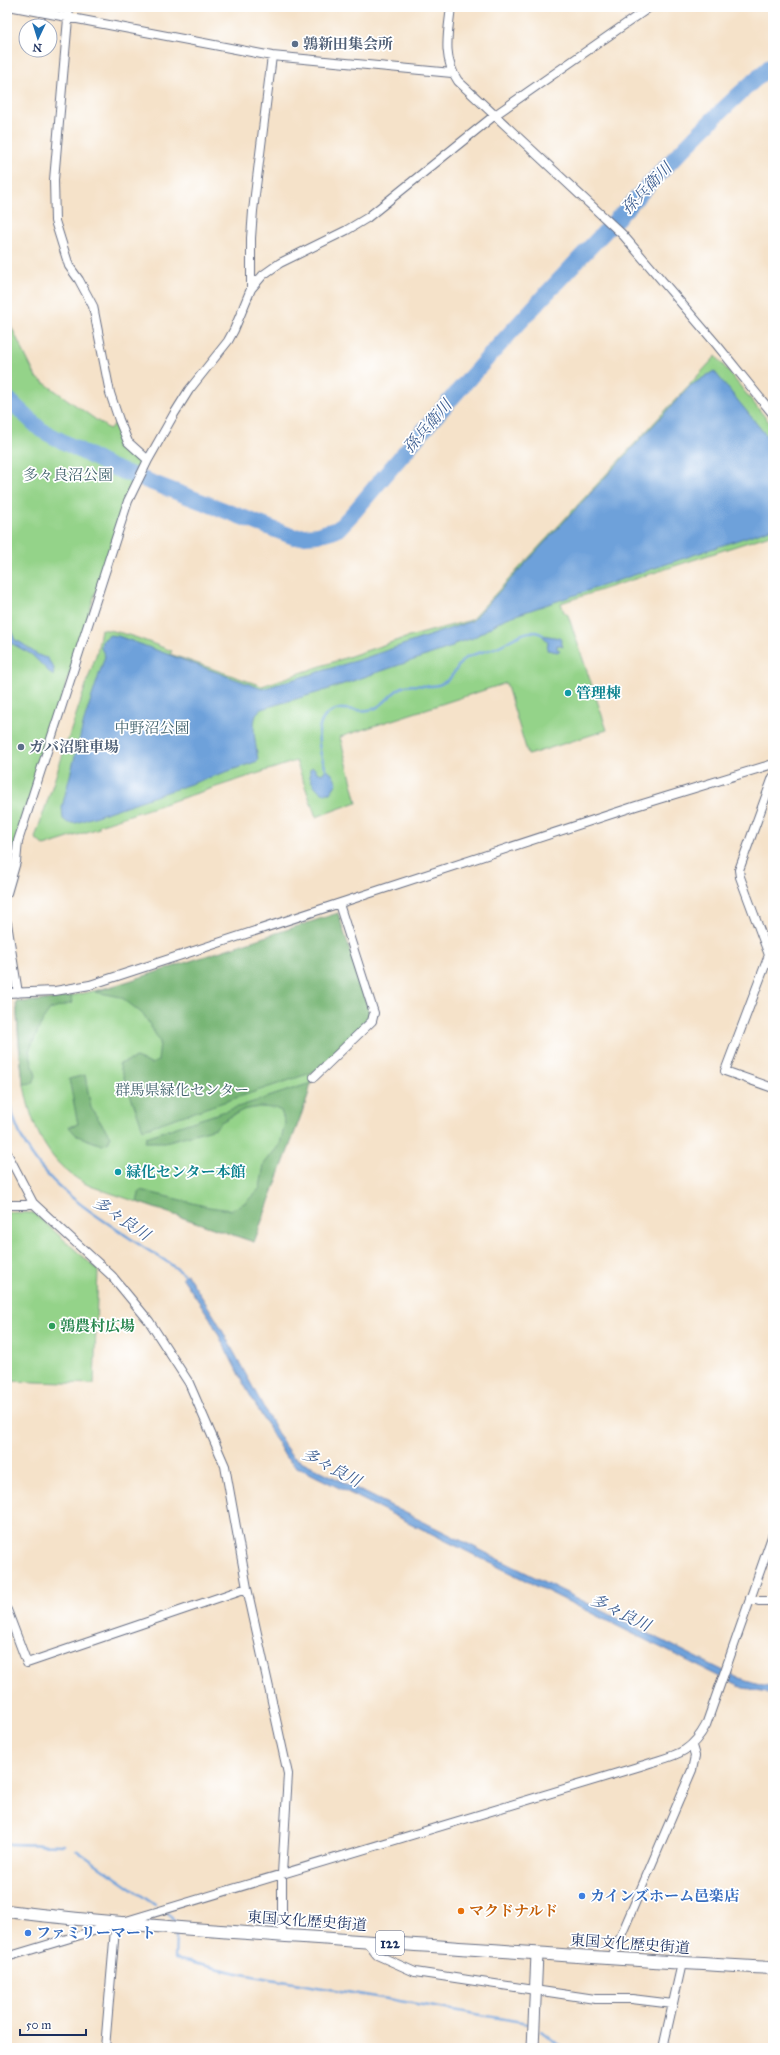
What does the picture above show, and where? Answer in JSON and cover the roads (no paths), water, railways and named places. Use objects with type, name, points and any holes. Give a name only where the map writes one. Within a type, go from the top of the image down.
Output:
[{"type":"highway","name":"東国文化歴史街道","points":[[7,1911],[118,1923],[282,1936],[611,1959],[773,1968]]},
{"type":"main road","points":[[532,2048],[537,1954]]},
{"type":"street","points":[[14,7],[272,56],[452,73]]},
{"type":"street","points":[[69,7],[54,180],[55,221],[69,266],[80,280],[93,306],[110,393],[119,420],[128,442],[146,463]]},
{"type":"street","points":[[451,7],[447,57],[452,73],[465,88],[621,233],[712,339],[773,414]]},
{"type":"street","points":[[7,893],[16,862],[17,850],[49,744],[134,487],[146,463],[189,390],[234,330],[251,290],[263,275],[280,263],[347,230],[367,218],[495,115],[650,7]]},
{"type":"street","points":[[251,290],[251,238],[253,211],[272,56]]},
{"type":"street","points":[[7,993],[55,991],[90,985],[674,794],[773,764]]},
{"type":"street","points":[[773,777],[739,870],[740,877],[768,954],[725,1071],[773,1088]]},
{"type":"street","points":[[314,1077],[372,1021],[374,1013],[339,904]]},
{"type":"street","points":[[7,923],[18,993]]},
{"type":"street","points":[[7,1153],[33,1203],[112,1276],[149,1321],[189,1383],[225,1466],[247,1588],[288,1774],[282,1874],[282,1936]]},
{"type":"street","points":[[7,1205],[26,1206],[33,1203]]},
{"type":"street","points":[[7,1957],[636,1768],[682,1752],[692,1746],[706,1725],[773,1534]]},
{"type":"street","points":[[7,1610],[27,1663],[247,1588]]},
{"type":"street","points":[[750,1598],[759,1601],[773,1601]]},
{"type":"street","points":[[611,1959],[692,1770],[695,1756],[692,1746]]},
{"type":"street","points":[[105,2048],[115,1929],[118,1923]]},
{"type":"street","points":[[366,1941],[377,1954],[416,1972],[595,1999],[632,1999],[673,2004]]},
{"type":"street","points":[[663,2048],[682,1963]]},
{"type":"water","name":"中野沼公園","points":[[714,371],[773,444],[773,528],[504,619],[473,638],[454,644],[452,647],[320,692],[261,709],[257,713],[254,726],[258,761],[76,823],[68,823],[63,819],[62,807],[84,721],[105,656],[101,648],[102,641],[110,635],[118,636],[262,689],[365,658],[472,621],[690,386]]},
{"type":"water","points":[[7,628],[10,628],[15,640],[38,655],[47,658],[54,668],[53,676],[31,654],[7,641]]},
{"type":"water","points":[[542,635],[560,638],[563,647],[557,645],[557,649],[560,650],[558,652],[547,650],[548,642]]},
{"type":"water","points":[[313,767],[317,772],[322,774],[326,769],[332,774],[337,783],[330,793],[322,793],[312,782],[310,769]]},
{"type":"water","points":[[187,1274],[216,1319],[284,1445],[293,1457],[736,1677],[763,1685],[773,1686],[773,1693],[743,1688],[730,1682],[295,1466],[286,1458],[242,1381],[210,1318],[182,1277]]},
{"type":"waterway","name":"孫兵衛川","points":[[7,398],[41,430],[111,467],[294,537],[317,535],[338,529],[449,401],[546,294],[690,142],[773,64]]},
{"type":"waterway","points":[[326,769],[319,743],[319,734],[320,725],[330,712],[340,709],[365,711],[373,709],[378,707],[396,691],[405,686],[432,686],[445,682],[451,677],[463,660],[470,656],[493,649],[525,633],[536,632],[543,635]]},
{"type":"waterway","name":"多々良川","points":[[7,1089],[14,1118],[24,1143],[38,1164],[56,1183],[96,1216],[171,1265],[186,1277]]},
{"type":"waterway","points":[[7,1844],[64,1845]]},
{"type":"waterway","points":[[76,1850],[155,1905]]},
{"type":"waterway","points":[[168,1914],[176,1922]]},
{"type":"waterway","points":[[176,1936],[175,1959],[247,1975],[528,2023]]},
{"type":"waterway","points":[[541,2031],[563,2048]]},
{"type":"place","name":"鶉新田集会所","points":[[295,44]]},
{"type":"place","name":"管理棟","points":[[568,693]]},
{"type":"place","name":"ガバ沼駐車場","points":[[21,747]]},
{"type":"place","name":"緑化センター本館","points":[[118,1172]]},
{"type":"place","name":"鶉農村広場","points":[[52,1326]]},
{"type":"place","name":"カインズホーム邑楽店","points":[[582,1896]]},
{"type":"place","name":"マクドナルド","points":[[461,1911]]},
{"type":"place","name":"ファミリーマート","points":[[28,1933]]},
{"type":"park label","name":"多々良沼公園","points":[[68,475]]},
{"type":"park label","name":"群馬県緑化センター","points":[[182,1090]]}]
